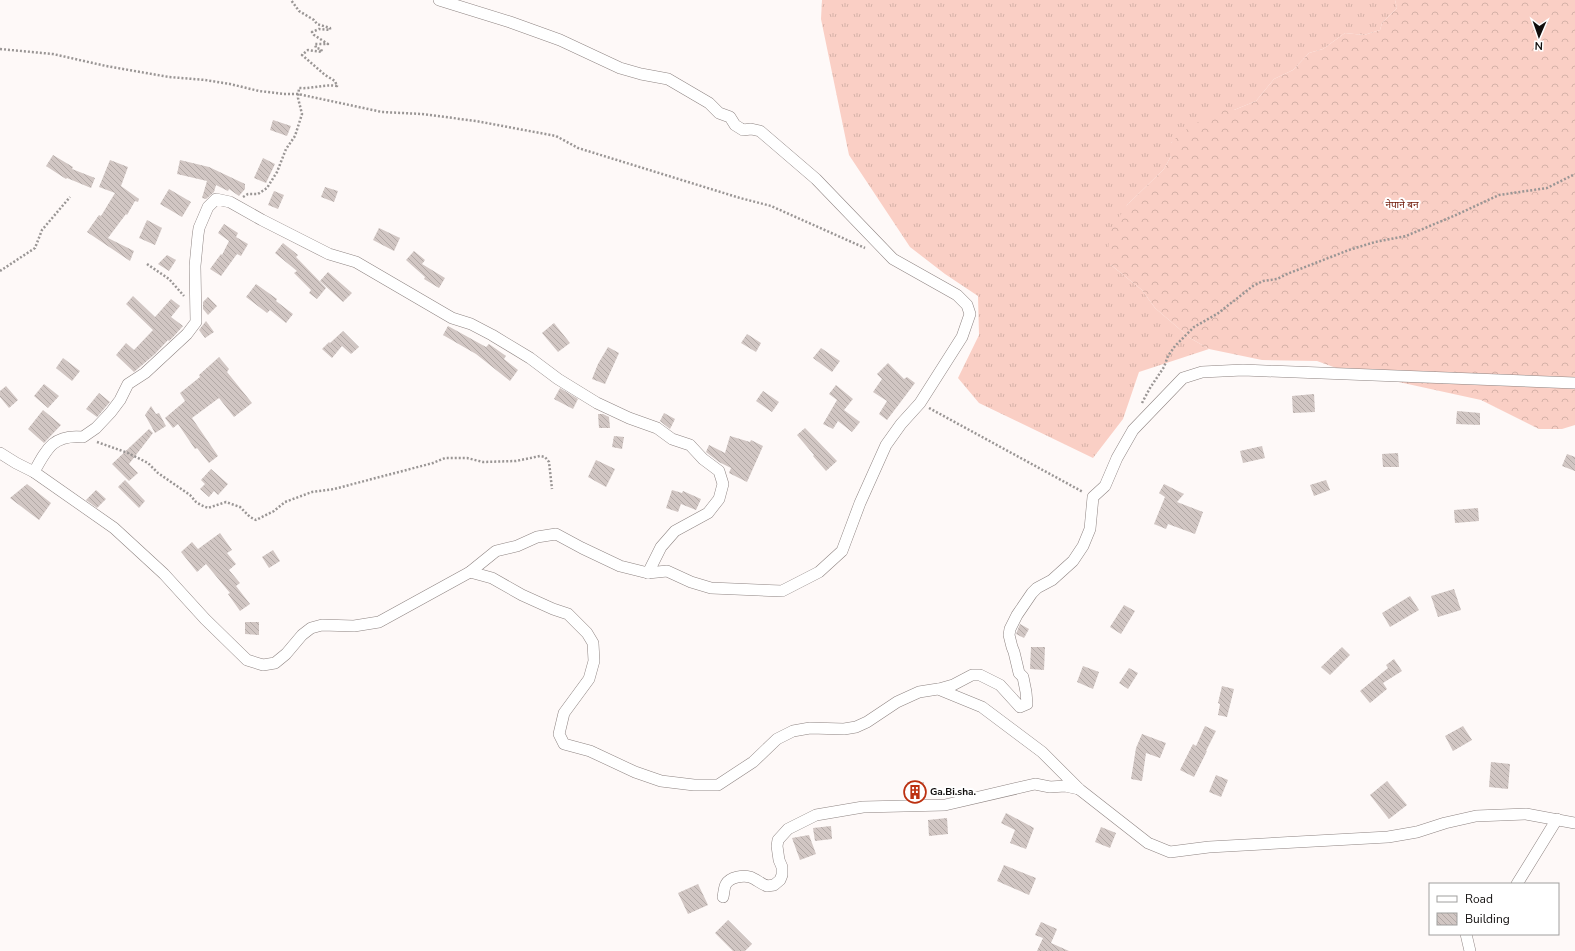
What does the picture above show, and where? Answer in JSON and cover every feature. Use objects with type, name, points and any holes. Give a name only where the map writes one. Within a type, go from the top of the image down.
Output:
[{"type":"street","points":[[0,454],[34,472],[114,528],[164,574],[205,619],[247,660],[263,665],[275,663],[286,654],[302,635],[311,628],[322,625],[354,626],[379,622],[470,572],[496,551],[517,546],[537,537],[556,534],[620,566],[648,572],[667,571],[691,582],[711,588],[782,591],[819,572],[842,551],[860,503],[886,445],[920,403],[962,337],[970,314],[967,305],[957,295],[894,259],[816,179],[760,131],[751,129],[743,130],[735,125],[730,117],[719,113],[709,103],[668,79],[620,68],[560,40],[510,22],[438,0]]},
{"type":"street","points":[[34,472],[49,447],[60,438],[72,436],[83,437],[96,428],[120,400],[128,384],[145,373],[187,334],[196,322],[195,266],[199,228],[208,207],[216,199],[230,202],[322,250],[356,262],[452,318],[471,324],[492,335],[530,358],[558,379],[597,403],[629,418],[657,428],[672,438],[690,445],[703,459],[719,471],[723,484],[719,499],[708,513],[675,531],[661,547],[648,572]]},
{"type":"street","points":[[470,572],[492,578],[522,595],[568,614],[587,633],[593,643],[594,661],[590,679],[564,713],[559,734],[564,744],[590,751],[635,772],[661,781],[694,785],[718,785],[753,762],[777,739],[793,731],[810,728],[844,729],[856,727],[867,722],[897,702],[919,692],[953,685],[972,675],[980,675],[1000,685],[1020,707],[1027,704],[1023,678],[1019,673],[1009,635],[1017,615],[1037,588],[1052,580],[1073,561],[1083,546],[1090,529],[1093,497],[1105,486],[1117,458],[1133,430],[1183,378],[1202,372],[1250,370],[1575,383]]},
{"type":"street","points":[[938,689],[982,707],[1042,752],[1080,790],[1148,843],[1170,852],[1209,847],[1388,837],[1417,832],[1445,823],[1476,816],[1526,814],[1575,823]]},
{"type":"street","points":[[723,896],[726,884],[732,879],[738,877],[752,877],[767,886],[774,885],[780,880],[782,875],[782,867],[779,860],[777,846],[778,840],[788,829],[816,815],[863,806],[945,805],[1034,784],[1050,787],[1065,786],[1080,790]]},
{"type":"street","points":[[1518,883],[1557,819]]},
{"type":"street","points":[[1466,935],[1470,951]]},
{"type":"path","points":[[230,202],[248,194],[258,194],[270,184],[282,162],[286,149],[295,136],[300,122],[302,114],[298,94],[299,88],[312,88],[323,85],[337,86],[335,81],[302,55],[308,50],[322,52],[321,49],[316,48],[315,44],[328,44],[312,32],[319,29],[330,30],[330,28],[317,24],[314,20],[299,11],[290,0]]},
{"type":"path","points":[[0,49],[53,54],[169,77],[230,84],[259,91],[298,94],[382,112],[422,114],[476,121],[556,136],[578,148],[740,198],[771,206],[868,249]]},
{"type":"path","points":[[1139,409],[1175,346],[1194,327],[1217,314],[1253,286],[1263,281],[1277,279],[1349,250],[1375,242],[1406,236],[1499,195],[1547,188],[1575,174]]},
{"type":"path","points":[[0,271],[35,248],[42,230],[70,197]]},
{"type":"path","points":[[147,264],[169,279],[196,310]]},
{"type":"path","points":[[920,403],[1093,497]]},
{"type":"path","points":[[83,437],[128,453],[148,463],[158,473],[190,495],[201,506],[208,508],[226,502],[240,507],[250,517],[256,520],[274,511],[285,502],[312,492],[334,489],[433,463],[445,458],[468,458],[483,462],[516,460],[540,456],[545,457],[549,462],[552,489]]},
{"type":"green space","points":[[822,0],[1395,0],[1397,8],[1382,23],[1380,30],[1364,35],[1345,33],[1323,49],[1309,53],[1293,70],[1274,79],[1256,101],[1234,110],[1217,111],[1171,143],[1171,156],[1164,169],[1127,205],[1111,265],[1142,290],[1155,308],[1190,338],[1209,349],[1139,372],[1123,419],[1093,458],[979,403],[958,378],[979,335],[978,296],[945,274],[910,247],[849,155],[821,19]]},
{"type":"green space","name":"नेपाने बन","points":[[1395,0],[1575,0],[1575,425],[1562,429],[1539,429],[1481,400],[1339,369],[1317,361],[1262,360],[1209,349],[1190,338],[1155,308],[1142,290],[1111,265],[1108,254],[1110,231],[1127,205],[1164,169],[1171,156],[1171,143],[1181,133],[1217,110],[1234,110],[1256,101],[1274,79],[1293,70],[1309,53],[1323,49],[1345,33],[1364,35],[1380,30],[1382,23],[1397,8]]},
{"type":"building","points":[[273,120],[291,126],[287,136],[270,130]]},
{"type":"building","points":[[53,155],[73,167],[72,169],[95,178],[91,188],[67,178],[66,179],[46,166]]},
{"type":"building","points":[[263,158],[275,164],[266,183],[254,178]]},
{"type":"building","points":[[110,160],[128,167],[121,186],[139,199],[138,202],[135,201],[127,215],[126,214],[108,238],[134,251],[130,261],[87,232],[99,215],[101,216],[115,193],[99,187]]},
{"type":"building","points":[[180,160],[209,167],[245,184],[245,189],[239,196],[229,189],[228,191],[216,185],[214,192],[206,199],[202,198],[207,181],[177,174]]},
{"type":"building","points":[[325,187],[338,191],[334,202],[321,197]]},
{"type":"building","points":[[169,189],[191,202],[182,217],[160,204]]},
{"type":"building","points":[[274,191],[284,195],[278,209],[268,205]]},
{"type":"building","points":[[147,220],[162,228],[155,245],[139,238]]},
{"type":"building","points":[[224,224],[238,233],[236,237],[248,244],[241,256],[237,254],[221,276],[210,269],[221,254],[222,255],[229,241],[218,233]]},
{"type":"building","points":[[379,228],[400,238],[394,251],[373,240]]},
{"type":"building","points":[[283,243],[298,255],[296,257],[326,288],[317,299],[309,293],[311,290],[294,273],[297,271],[275,253]]},
{"type":"building","points":[[414,251],[425,260],[422,264],[445,278],[439,288],[424,279],[425,277],[406,260]]},
{"type":"building","points":[[167,255],[176,260],[169,271],[158,264]]},
{"type":"building","points":[[328,272],[352,293],[343,302],[320,281]]},
{"type":"building","points":[[256,284],[277,299],[276,301],[293,314],[286,323],[270,310],[267,313],[246,297]]},
{"type":"building","points":[[133,296],[155,317],[171,299],[180,306],[171,317],[183,326],[169,341],[168,340],[155,354],[134,372],[116,355],[126,343],[134,350],[153,330],[126,304]]},
{"type":"building","points":[[208,297],[217,306],[208,315],[203,309],[203,302]]},
{"type":"building","points":[[206,321],[214,332],[205,338],[199,330]]},
{"type":"building","points":[[554,323],[570,343],[558,352],[542,333]]},
{"type":"building","points":[[448,326],[486,347],[489,344],[506,356],[504,359],[518,370],[510,381],[476,354],[443,335]]},
{"type":"building","points":[[343,331],[359,347],[351,354],[342,346],[332,358],[322,349]]},
{"type":"building","points":[[747,334],[761,343],[756,352],[741,343]]},
{"type":"building","points":[[608,347],[619,353],[605,384],[592,379],[598,364]]},
{"type":"building","points":[[821,348],[840,361],[832,372],[813,358]]},
{"type":"building","points":[[219,357],[229,369],[227,372],[252,403],[234,417],[219,398],[192,418],[218,456],[209,463],[197,448],[195,449],[178,424],[173,428],[165,418],[185,401],[180,393],[200,377],[199,375]]},
{"type":"building","points":[[63,358],[80,371],[72,381],[56,368]]},
{"type":"building","points":[[888,363],[904,379],[907,377],[915,383],[887,420],[879,414],[887,401],[873,392],[882,379],[877,374]]},
{"type":"building","points":[[44,384],[59,396],[48,408],[34,396]]},
{"type":"building","points":[[836,385],[853,399],[844,410],[860,422],[852,432],[838,421],[833,429],[823,424],[837,400],[829,394]]},
{"type":"building","points":[[6,386],[18,400],[9,408],[0,397],[0,391]]},
{"type":"building","points":[[560,388],[578,399],[573,409],[554,399]]},
{"type":"building","points":[[763,391],[779,402],[772,412],[756,401]]},
{"type":"building","points":[[99,393],[110,402],[97,417],[86,409]]},
{"type":"building","points":[[1314,394],[1315,412],[1293,413],[1292,396]]},
{"type":"building","points":[[151,406],[156,414],[159,413],[166,426],[155,433],[145,415]]},
{"type":"building","points":[[43,410],[61,425],[44,443],[28,429]]},
{"type":"building","points":[[1457,411],[1480,413],[1480,425],[1456,424]]},
{"type":"building","points":[[664,413],[675,419],[670,429],[660,421]]},
{"type":"building","points":[[598,414],[603,414],[609,417],[610,428],[599,428]]},
{"type":"building","points":[[805,428],[837,461],[826,471],[797,435]]},
{"type":"building","points":[[149,429],[153,433],[129,464],[138,473],[129,481],[112,464]]},
{"type":"building","points":[[614,436],[624,437],[622,449],[612,447]]},
{"type":"building","points":[[730,436],[750,442],[751,440],[763,446],[747,482],[729,473],[731,468],[719,462],[706,452],[709,445],[725,453]]},
{"type":"building","points":[[1262,446],[1265,458],[1243,463],[1240,451]]},
{"type":"building","points":[[1398,453],[1399,467],[1383,467],[1382,454]]},
{"type":"building","points":[[1567,454],[1575,457],[1575,471],[1562,466]]},
{"type":"building","points":[[596,460],[615,469],[606,487],[588,477]]},
{"type":"building","points":[[211,469],[228,484],[218,495],[214,491],[209,497],[200,489],[205,484],[201,480]]},
{"type":"building","points":[[125,480],[145,501],[139,508],[118,487]]},
{"type":"building","points":[[1326,480],[1330,490],[1314,496],[1310,485]]},
{"type":"building","points":[[27,484],[51,503],[39,520],[10,498]]},
{"type":"building","points":[[1164,484],[1184,494],[1177,502],[1203,512],[1195,534],[1168,524],[1166,529],[1154,524],[1165,497],[1159,493]]},
{"type":"building","points":[[96,490],[106,499],[97,508],[86,500]]},
{"type":"building","points":[[672,490],[682,493],[683,491],[701,499],[696,510],[681,504],[678,512],[666,508]]},
{"type":"building","points":[[1478,508],[1479,521],[1455,523],[1454,510]]},
{"type":"building","points":[[220,533],[232,550],[227,553],[236,564],[229,570],[240,583],[236,586],[250,604],[240,611],[228,594],[230,593],[206,564],[197,572],[181,552],[192,542],[198,549]]},
{"type":"building","points":[[273,550],[280,561],[269,568],[262,557]]},
{"type":"building","points":[[1454,589],[1461,610],[1438,617],[1431,596]]},
{"type":"building","points":[[1410,596],[1419,610],[1390,627],[1382,613]]},
{"type":"building","points":[[1124,605],[1135,611],[1121,634],[1110,627]]},
{"type":"building","points":[[245,622],[259,622],[259,635],[245,634]]},
{"type":"building","points":[[1020,624],[1029,629],[1024,638],[1016,634]]},
{"type":"building","points":[[1031,647],[1045,647],[1044,670],[1030,669]]},
{"type":"building","points":[[1342,647],[1350,655],[1330,675],[1321,667]]},
{"type":"building","points":[[1394,659],[1402,671],[1383,683],[1387,689],[1370,703],[1360,691],[1388,668],[1386,665]]},
{"type":"building","points":[[1083,666],[1099,672],[1093,689],[1077,682]]},
{"type":"building","points":[[1129,668],[1138,673],[1128,689],[1119,683]]},
{"type":"building","points":[[1222,686],[1234,689],[1227,717],[1218,715],[1220,704],[1218,703]]},
{"type":"building","points":[[1205,726],[1216,731],[1194,777],[1180,770],[1193,744],[1196,746]]},
{"type":"building","points":[[1463,726],[1472,740],[1453,751],[1445,736]]},
{"type":"building","points":[[1142,734],[1166,743],[1160,758],[1146,753],[1142,781],[1131,779],[1136,748]]},
{"type":"building","points":[[1491,762],[1510,764],[1508,789],[1489,787]]},
{"type":"building","points":[[1216,775],[1228,780],[1221,797],[1209,792]]},
{"type":"building","points":[[1387,781],[1407,805],[1389,819],[1370,795]]},
{"type":"building","name":"Ga.Bi.sha.","points":[[907,782],[924,782],[924,799],[907,799]]},
{"type":"building","points":[[1006,813],[1034,828],[1026,849],[1010,843],[1015,830],[1001,823]]},
{"type":"building","points":[[947,818],[948,834],[929,836],[928,820]]},
{"type":"building","points":[[831,826],[832,839],[815,841],[813,828]]},
{"type":"building","points":[[1101,827],[1116,833],[1110,848],[1095,842]]},
{"type":"building","points":[[809,835],[816,854],[800,860],[792,838]]},
{"type":"building","points":[[1004,865],[1036,878],[1029,895],[997,881]]},
{"type":"building","points":[[698,884],[708,905],[688,914],[678,893]]},
{"type":"building","points":[[728,920],[752,944],[745,951],[733,951],[715,933]]},
{"type":"building","points":[[1041,922],[1057,929],[1051,943],[1069,951],[1037,951],[1043,938],[1035,935]]},
{"type":"place","name":"Ga.Bi.sha.","points":[[915,792]]}]
